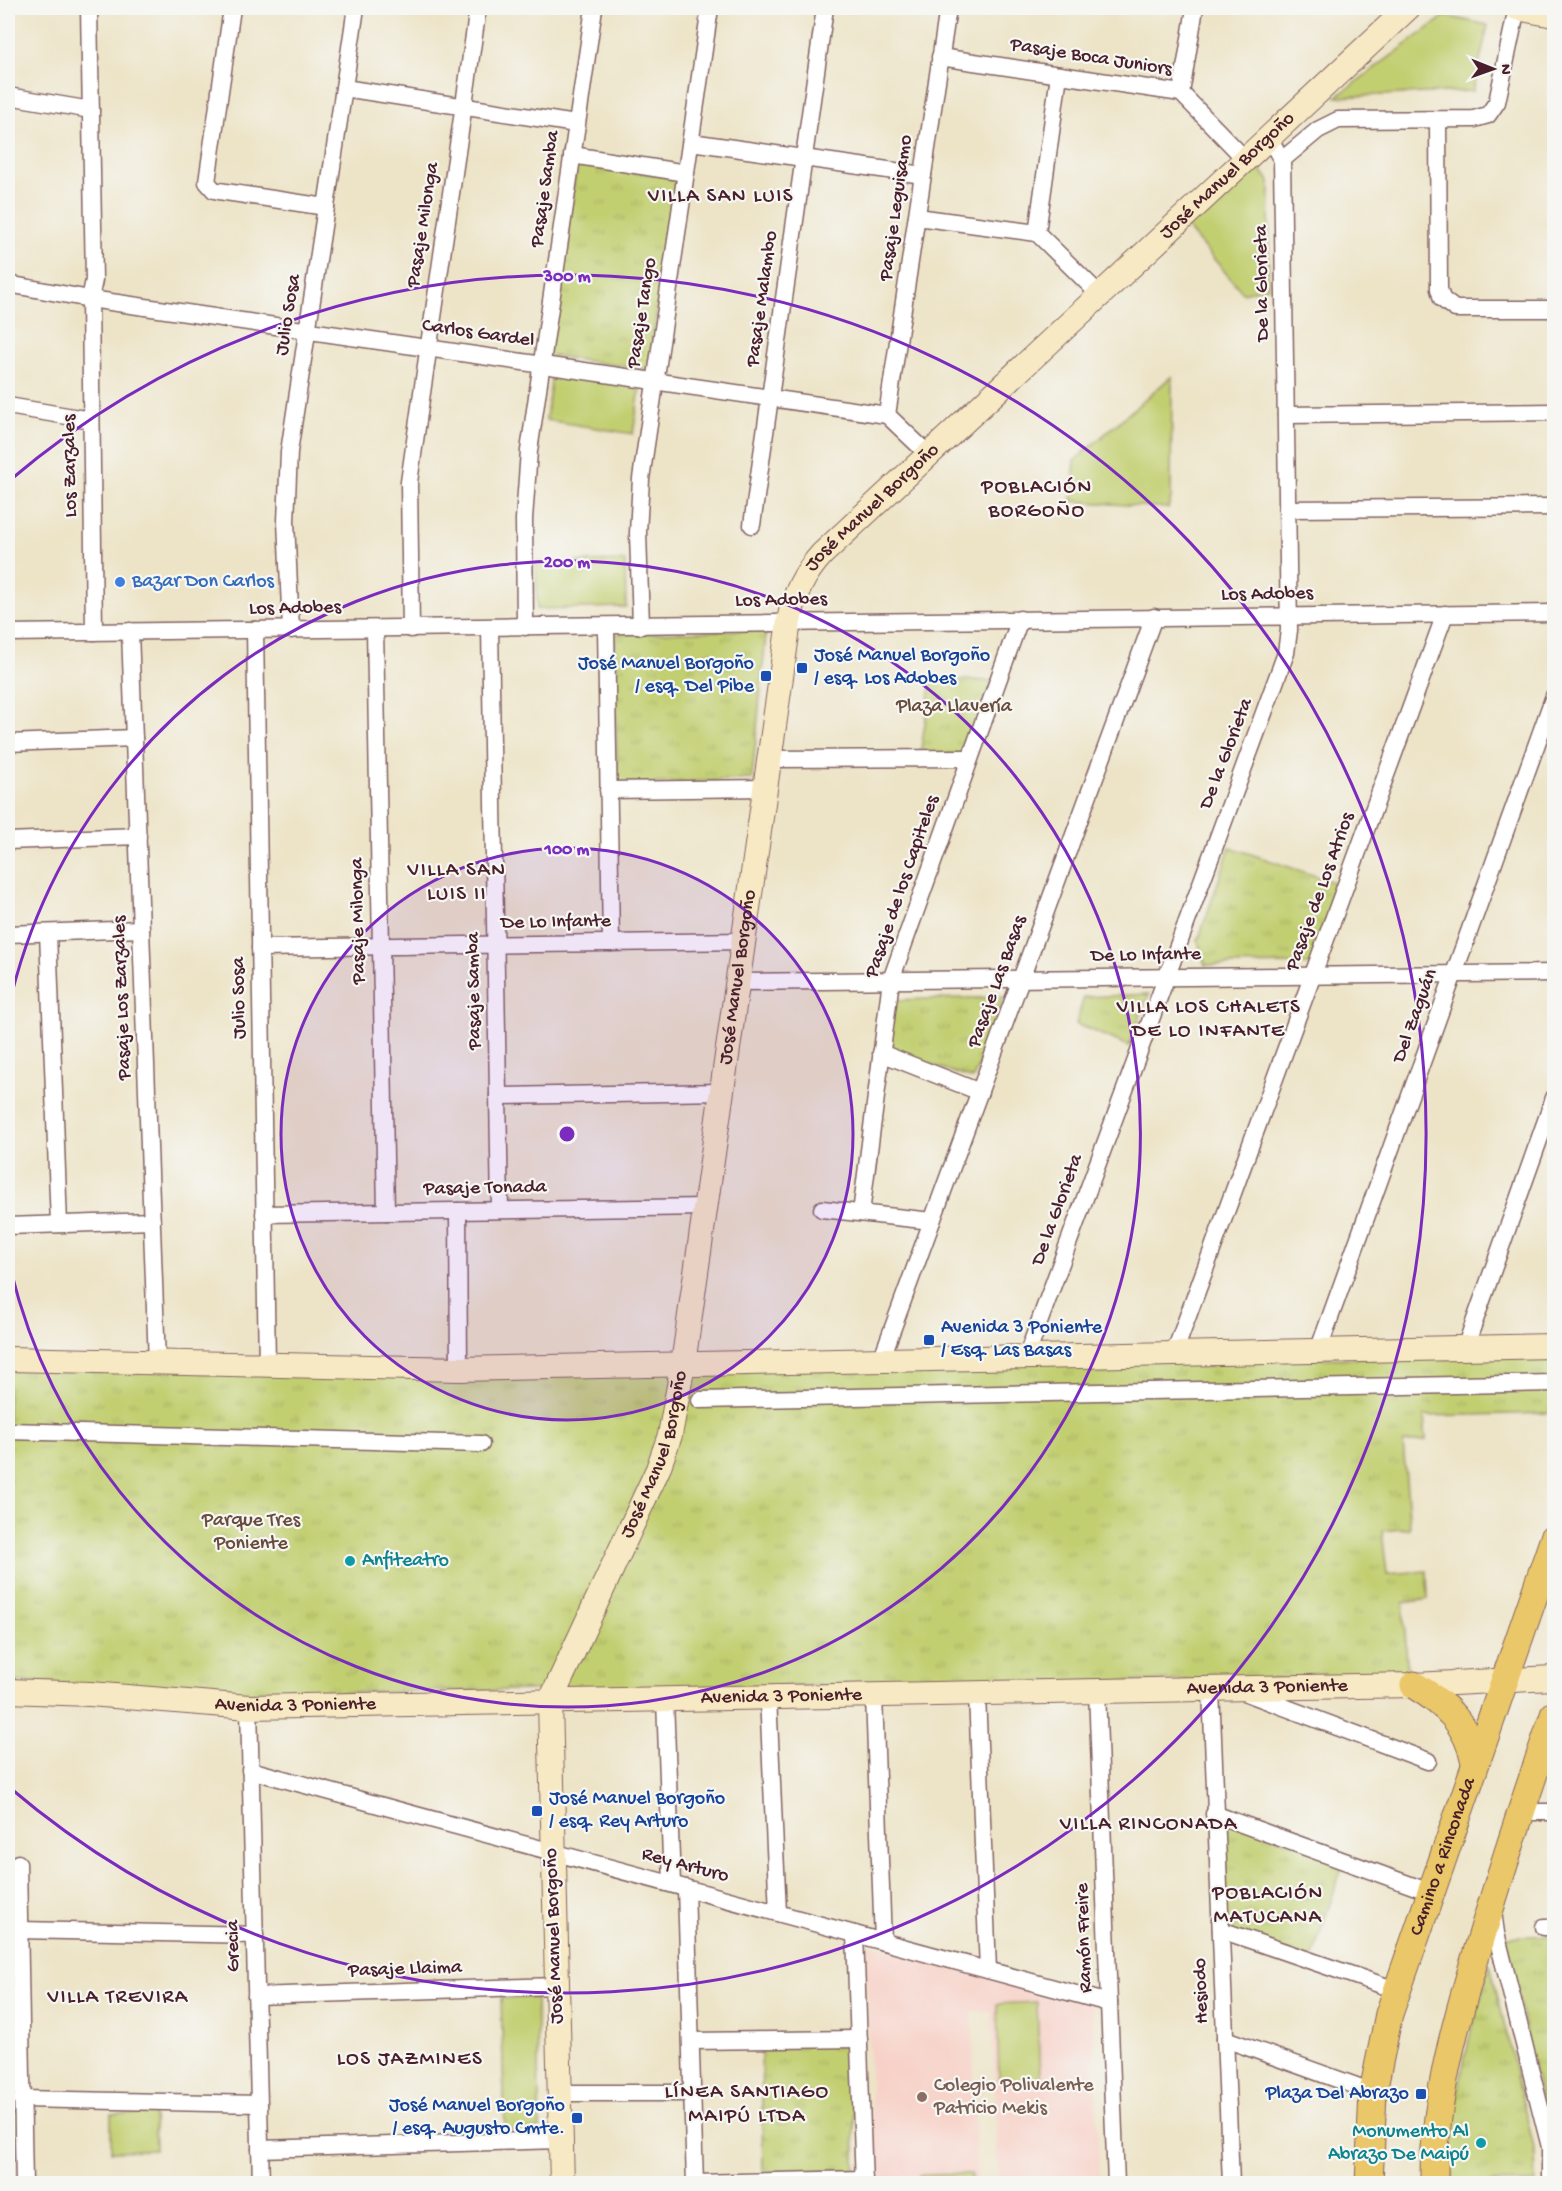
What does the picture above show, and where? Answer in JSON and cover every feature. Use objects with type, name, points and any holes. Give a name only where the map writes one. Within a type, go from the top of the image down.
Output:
[{"type":"main road","name":"José Manuel Borgoño","points":[[562,2184],[550,1702],[664,1454],[683,1364],[789,621],[795,596],[810,567],[1244,158],[1408,8]]},
{"type":"main road","points":[[1517,8],[1554,15]]},
{"type":"main road","points":[[8,1359],[459,1369],[1554,1346]]},
{"type":"main road","name":"Camino a Rinconada","points":[[1369,2184],[1373,2092],[1396,1990],[1554,1538]]},
{"type":"main road","name":"Avenida 3 Poniente","points":[[8,1691],[90,1694],[249,1707],[1414,1685],[1554,1678]]},
{"type":"main road","points":[[1414,1685],[1442,1702],[1455,1714],[1468,1736],[1475,1762]]},
{"type":"main road","points":[[1434,2184],[1440,2109],[1458,2015],[1520,1812],[1554,1715]]},
{"type":"street","points":[[89,8],[94,280],[90,299]]},
{"type":"street","points":[[232,8],[207,176],[210,186],[219,191],[326,207]]},
{"type":"street","name":"Julio Sosa","points":[[291,630],[286,521],[287,476],[356,8]]},
{"type":"street","name":"Pasaje Milonga","points":[[411,629],[409,482],[426,348],[477,8]]},
{"type":"street","name":"Pasaje Samba","points":[[525,627],[525,484],[594,8]]},
{"type":"street","name":"Pasaje Tango","points":[[641,626],[638,512],[654,381],[710,8]]},
{"type":"street","name":"Pasaje Malambo","points":[[752,525],[825,8]]},
{"type":"street","name":"Pasaje Leguisamo","points":[[887,415],[948,8]]},
{"type":"street","points":[[1181,93],[1195,8]]},
{"type":"street","points":[[1282,160],[1318,130],[1338,120],[1481,118],[1494,109],[1517,8]]},
{"type":"street","name":"Pasaje Boca Juniors","points":[[940,57],[1181,93],[1244,158]]},
{"type":"street","points":[[1037,233],[1059,75]]},
{"type":"street","points":[[344,88],[576,124]]},
{"type":"street","points":[[8,96],[91,110]]},
{"type":"street","points":[[1438,120],[1439,289],[1446,304],[1460,309],[1554,309]]},
{"type":"street","name":"De la Glorieta","points":[[1026,1358],[1282,665],[1288,641],[1282,160],[1268,136]]},
{"type":"street","points":[[690,142],[923,176]]},
{"type":"street","points":[[572,155],[686,173]]},
{"type":"street","points":[[917,217],[1037,233],[1099,294]]},
{"type":"street","name":"Carlos Gardel","points":[[8,284],[90,299],[887,415]]},
{"type":"street","name":"Los Zarzales","points":[[90,299],[94,632]]},
{"type":"street","points":[[8,406],[91,420]]},
{"type":"street","points":[[1286,415],[1554,412]]},
{"type":"street","points":[[887,415],[928,454]]},
{"type":"street","points":[[1287,509],[1554,507]]},
{"type":"street","name":"Los Adobes","points":[[8,633],[641,626],[789,621],[1554,613]]},
{"type":"street","name":"Pasaje de Los Atrios","points":[[1174,1354],[1444,614]]},
{"type":"street","name":"Pasaje Las Basas","points":[[881,1360],[1154,617]]},
{"type":"street","name":"Pasaje de los Capiteles","points":[[861,1213],[891,980],[1020,619]]},
{"type":"street","points":[[606,626],[611,943]]},
{"type":"street","name":"Pasaje Samba","points":[[490,628],[500,1210]]},
{"type":"street","name":"Pasaje Milonga","points":[[375,629],[386,1212]]},
{"type":"street","name":"Julio Sosa","points":[[255,630],[267,1365]]},
{"type":"street","name":"Pasaje Los Zarzales","points":[[130,631],[157,1363]]},
{"type":"street","name":"Del Zaguán","points":[[1318,1351],[1554,696]]},
{"type":"street","points":[[8,743],[134,738]]},
{"type":"street","points":[[771,759],[970,758]]},
{"type":"street","points":[[608,790],[766,788]]},
{"type":"street","points":[[8,841],[138,836]]},
{"type":"street","points":[[8,934],[141,929]]},
{"type":"street","points":[[48,933],[59,1224]]},
{"type":"street","name":"De Lo Infante","points":[[260,948],[744,941]]},
{"type":"street","name":"De Lo Infante","points":[[739,982],[1554,973]]},
{"type":"street","points":[[881,1053],[980,1092]]},
{"type":"street","points":[[498,1096],[723,1092]]},
{"type":"street","points":[[1465,1348],[1554,1098]]},
{"type":"street","name":"Pasaje Tonada","points":[[264,1214],[706,1207]]},
{"type":"street","points":[[822,1209],[932,1221]]},
{"type":"street","points":[[458,1211],[459,1369]]},
{"type":"street","points":[[8,1226],[152,1221]]},
{"type":"street","points":[[700,1400],[1554,1383]]},
{"type":"street","points":[[8,1431],[481,1444]]},
{"type":"street","points":[[1223,1689],[1428,1761]]},
{"type":"street","name":"Hesiodo","points":[[1223,1689],[1214,1814],[1231,2184]]},
{"type":"street","name":"Ramón Freire","points":[[1097,1691],[1116,2184]]},
{"type":"street","points":[[977,1694],[988,1970]]},
{"type":"street","points":[[874,1696],[883,1942]]},
{"type":"street","points":[[768,1697],[778,1913]]},
{"type":"street","points":[[665,1700],[691,2041],[695,2183],[864,2181],[855,1934]]},
{"type":"street","name":"Grecia","points":[[249,1707],[261,2184]]},
{"type":"street","name":"Rey Arturo","points":[[250,1770],[1109,2003]]},
{"type":"street","points":[[1520,1812],[1554,1812]]},
{"type":"street","points":[[1214,1814],[1430,1892]]},
{"type":"street","points":[[18,1863],[24,2184]]},
{"type":"street","points":[[1492,1902],[1496,1933],[1550,2147]]},
{"type":"street","points":[[19,1930],[255,1935]]},
{"type":"street","points":[[1221,1930],[1396,1990]]},
{"type":"street","name":"Pasaje Llaima","points":[[256,1996],[556,1986]]},
{"type":"street","points":[[691,2041],[859,2039]]},
{"type":"street","points":[[1225,2039],[1373,2092]]},
{"type":"street","points":[[559,2093],[692,2093]]},
{"type":"street","points":[[22,2099],[259,2104]]},
{"type":"street","points":[[1550,2184],[1550,2147],[1554,2128]]},
{"type":"street","points":[[260,2149],[560,2140]]},
{"type":"shaded area","name":"Colegio Polivalente Patricio Mekis","points":[[865,1943],[1092,2005],[1100,2183],[998,2183],[992,2011],[972,2011],[977,2183],[874,2183]]},
{"type":"green space","points":[[1445,16],[1488,25],[1473,91],[1336,97]]},
{"type":"green space","points":[[1253,160],[1270,182],[1268,287],[1243,293],[1182,222]]},
{"type":"green space","points":[[577,163],[677,178],[648,370],[548,355]]},
{"type":"green space","points":[[552,374],[640,388],[633,434],[546,420]]},
{"type":"green space","points":[[1172,376],[1171,498],[1168,508],[1072,501],[1075,460]]},
{"type":"green space","points":[[625,561],[626,607],[537,609],[536,563]]},
{"type":"green space","points":[[758,630],[766,634],[752,779],[617,785],[615,634]]},
{"type":"green space","name":"Plaza Llavería","points":[[932,679],[992,681],[967,754],[920,755]]},
{"type":"green space","points":[[1230,847],[1339,884],[1312,964],[1205,965],[1198,941]]},
{"type":"green space","points":[[1149,994],[1129,1046],[1076,1024],[1084,997]]},
{"type":"green space","points":[[1004,997],[973,1079],[890,1051],[893,1000]]},
{"type":"green space","name":"Parque Tres Poniente","points":[[1554,1357],[1554,1413],[1424,1416],[1426,1440],[1403,1443],[1410,1528],[1382,1531],[1387,1574],[1427,1571],[1428,1599],[1403,1603],[1408,1677],[251,1694],[8,1681],[8,1366]]},
{"type":"green space","points":[[1214,1814],[1344,1861],[1311,1961],[1221,1930]]},
{"type":"green space","points":[[1554,1935],[1554,2088],[1545,2123],[1505,1937]]},
{"type":"green space","name":"Plaza Del Abrazo","points":[[1490,1964],[1535,2152],[1536,2183],[1452,2183],[1452,2125],[1464,2060]]},
{"type":"green space","points":[[536,1997],[540,2129],[505,2131],[501,1998]]},
{"type":"green space","points":[[1037,2002],[1040,2080],[999,2081],[997,2004]]},
{"type":"green space","points":[[853,2044],[855,2170],[763,2172],[761,2046]]},
{"type":"green space","points":[[154,2113],[155,2150],[111,2151],[111,2114]]},
{"type":"green space","points":[[971,2174],[972,2183],[919,2183],[919,2175]]},
{"type":"place","name":"Bazar Don Carlos","points":[[120,582]]},
{"type":"place","name":"José Manuel Borgoño / esq. Los Adobes","points":[[802,668]]},
{"type":"place","name":"José Manuel Borgoño / esq. Del Pibe","points":[[766,676]]},
{"type":"place","name":"Avenida 3 Poniente / Esq. Las Basas","points":[[929,1340]]},
{"type":"place","name":"Anfiteatro","points":[[350,1561]]},
{"type":"place","name":"José Manuel Borgoño / esq. Rey Arturo","points":[[537,1811]]},
{"type":"place","name":"Plaza Del Abrazo","points":[[1421,2094]]},
{"type":"place","name":"Colegio Polivalente Patricio Mekis","points":[[922,2097]]},
{"type":"place","name":"José Manuel Borgoño / esq. Augusto Cmte.","points":[[577,2118]]},
{"type":"place","name":"Monumento Al Abrazo De Maipú","points":[[1481,2143]]},
{"type":"district","name":"VILLA SAN LUIS","points":[[721,197]]},
{"type":"district","name":"POBLACIÓN BORGOÑO","points":[[1037,500]]},
{"type":"district","name":"VILLA SAN LUIS II","points":[[457,883]]},
{"type":"district","name":"VILLA LOS CHALETS DE LO INFANTE","points":[[1209,1020]]},
{"type":"district","name":"VILLA RINCONADA","points":[[1149,1825]]},
{"type":"district","name":"POBLACIÓN MATUCANA","points":[[1268,1906]]},
{"type":"district","name":"VILLA TREVIRA","points":[[118,1998]]},
{"type":"district","name":"LOS JAZMINES","points":[[410,2060]]},
{"type":"district","name":"LÍNEA SANTIAGO MAIPÚ LTDA","points":[[747,2105]]}]
